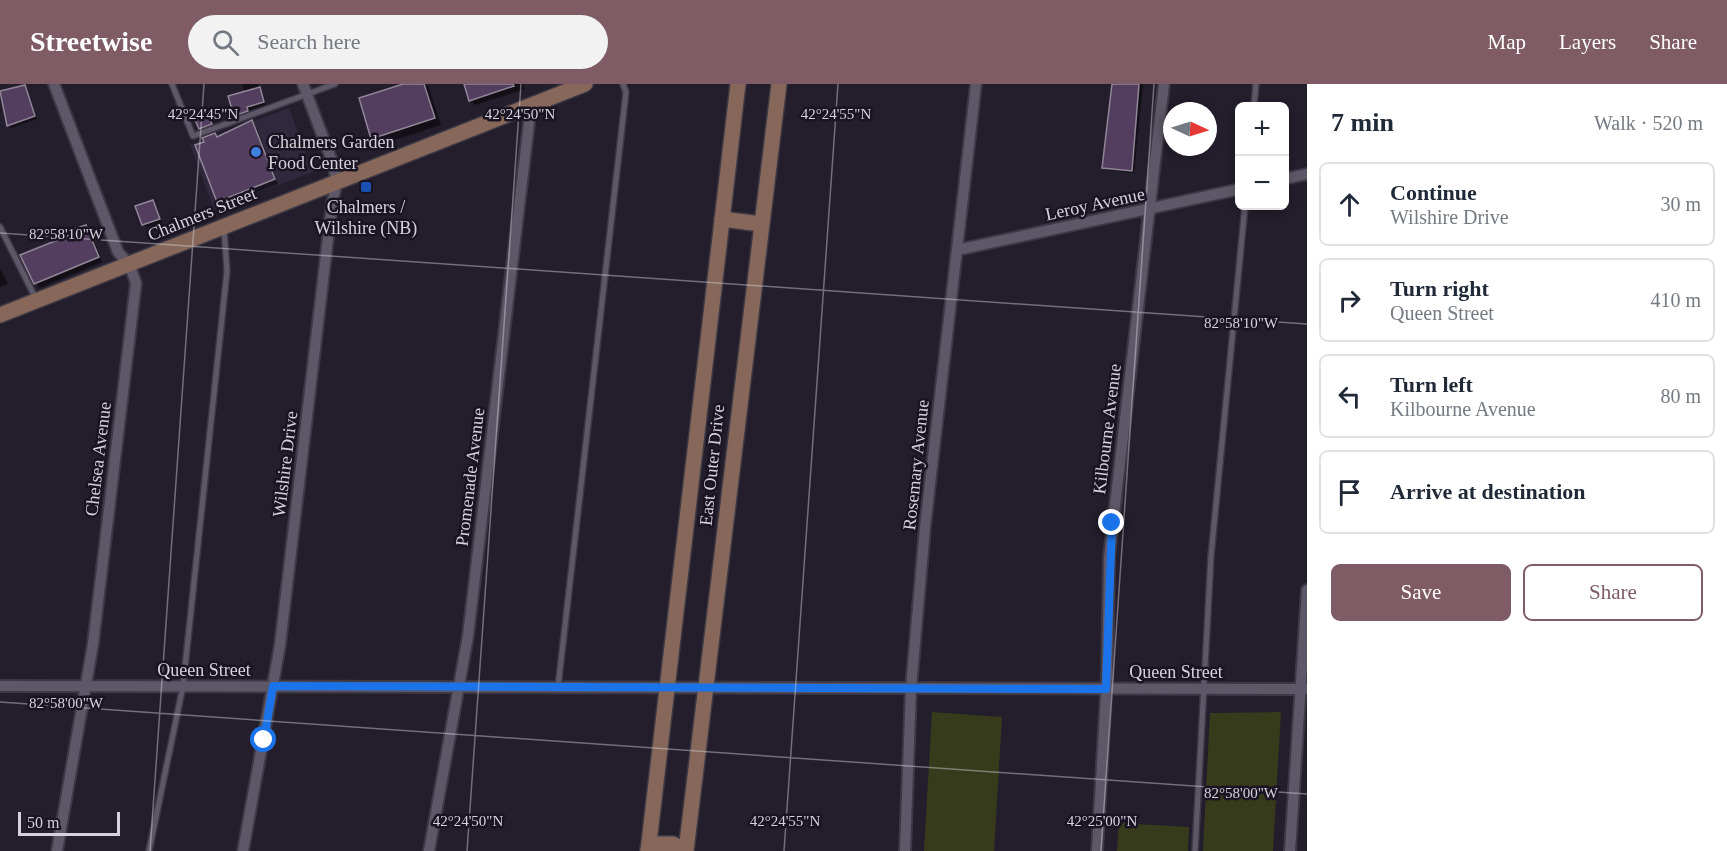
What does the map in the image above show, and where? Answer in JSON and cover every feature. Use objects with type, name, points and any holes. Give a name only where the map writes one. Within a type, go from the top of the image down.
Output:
[{"type":"street","name":"Chelsea Avenue","points":[[54,84],[118,252],[129,264],[136,283],[86,686],[57,851]]},
{"type":"street","name":"Chalmers Street","points":[[0,315],[531,106],[559,89],[585,84]]},
{"type":"street","name":"East Outer Drive","points":[[648,850],[738,84]]},
{"type":"street","name":"East Outer Drive","points":[[686,851],[779,84]]},
{"type":"street","name":"Rosemary Avenue","points":[[905,851],[911,688],[925,527],[976,84]]},
{"type":"street","name":"Kilbourne Avenue","points":[[1097,851],[1106,689],[1111,534],[1164,84]]},
{"type":"street","name":"Wilshire Drive","points":[[243,851],[273,686],[332,201],[337,182],[332,161],[305,89]]},
{"type":"street","name":"Promenade Avenue","points":[[429,851],[468,636],[531,106]]},
{"type":"street","points":[[1289,178],[1307,174]]},
{"type":"street","name":"Leroy Avenue","points":[[957,250],[1235,190]]},
{"type":"street","points":[[722,219],[761,224]]},
{"type":"street","points":[[1290,851],[1303,689],[1307,590]]},
{"type":"street","name":"Queen Street","points":[[0,686],[1303,689]]},
{"type":"street","points":[[648,850],[655,843],[686,851]]},
{"type":"lane","points":[[172,84],[193,136],[305,89],[335,84]]},
{"type":"lane","points":[[558,687],[626,92],[623,84]]},
{"type":"lane","points":[[1254,102],[1256,84]]},
{"type":"lane","points":[[1195,851],[1211,556],[1245,210]]},
{"type":"lane","points":[[0,227],[36,301]]},
{"type":"lane","points":[[149,851],[183,686],[227,271],[224,227]]},
{"type":"shaded area","points":[[289,108],[313,172],[214,209],[190,145]]},
{"type":"green space","points":[[932,712],[1002,717],[994,851],[924,851]]},
{"type":"green space","points":[[1281,712],[1273,851],[1203,851],[1210,713]]},
{"type":"green space","points":[[1119,823],[1189,827],[1188,851],[1117,851]]},
{"type":"building","points":[[403,84],[424,84],[435,118],[371,139],[359,98]]},
{"type":"building","points":[[464,84],[513,84],[514,86],[469,101]]},
{"type":"building","points":[[1112,84],[1139,84],[1132,171],[1102,168]]},
{"type":"building","points":[[25,85],[35,116],[7,126],[0,91]]},
{"type":"building","points":[[260,87],[264,102],[247,107],[248,111],[234,116],[228,96]]},
{"type":"building","points":[[206,110],[212,124],[199,129],[193,115]]},
{"type":"building","points":[[252,120],[275,179],[217,202],[195,145],[204,142],[202,138],[215,133],[217,137]]},
{"type":"building","points":[[153,200],[160,219],[142,225],[135,206]]},
{"type":"building","points":[[86,225],[99,257],[34,284],[20,255],[75,233],[74,229]]},
{"type":"place","name":"Chalmers Garden Food Center","points":[[256,152]]},
{"type":"place","name":"Chalmers / Wilshire (NB)","points":[[366,187]]},
{"type":"route","points":[[264,740],[273,686],[1106,689],[1112,523]]}]
